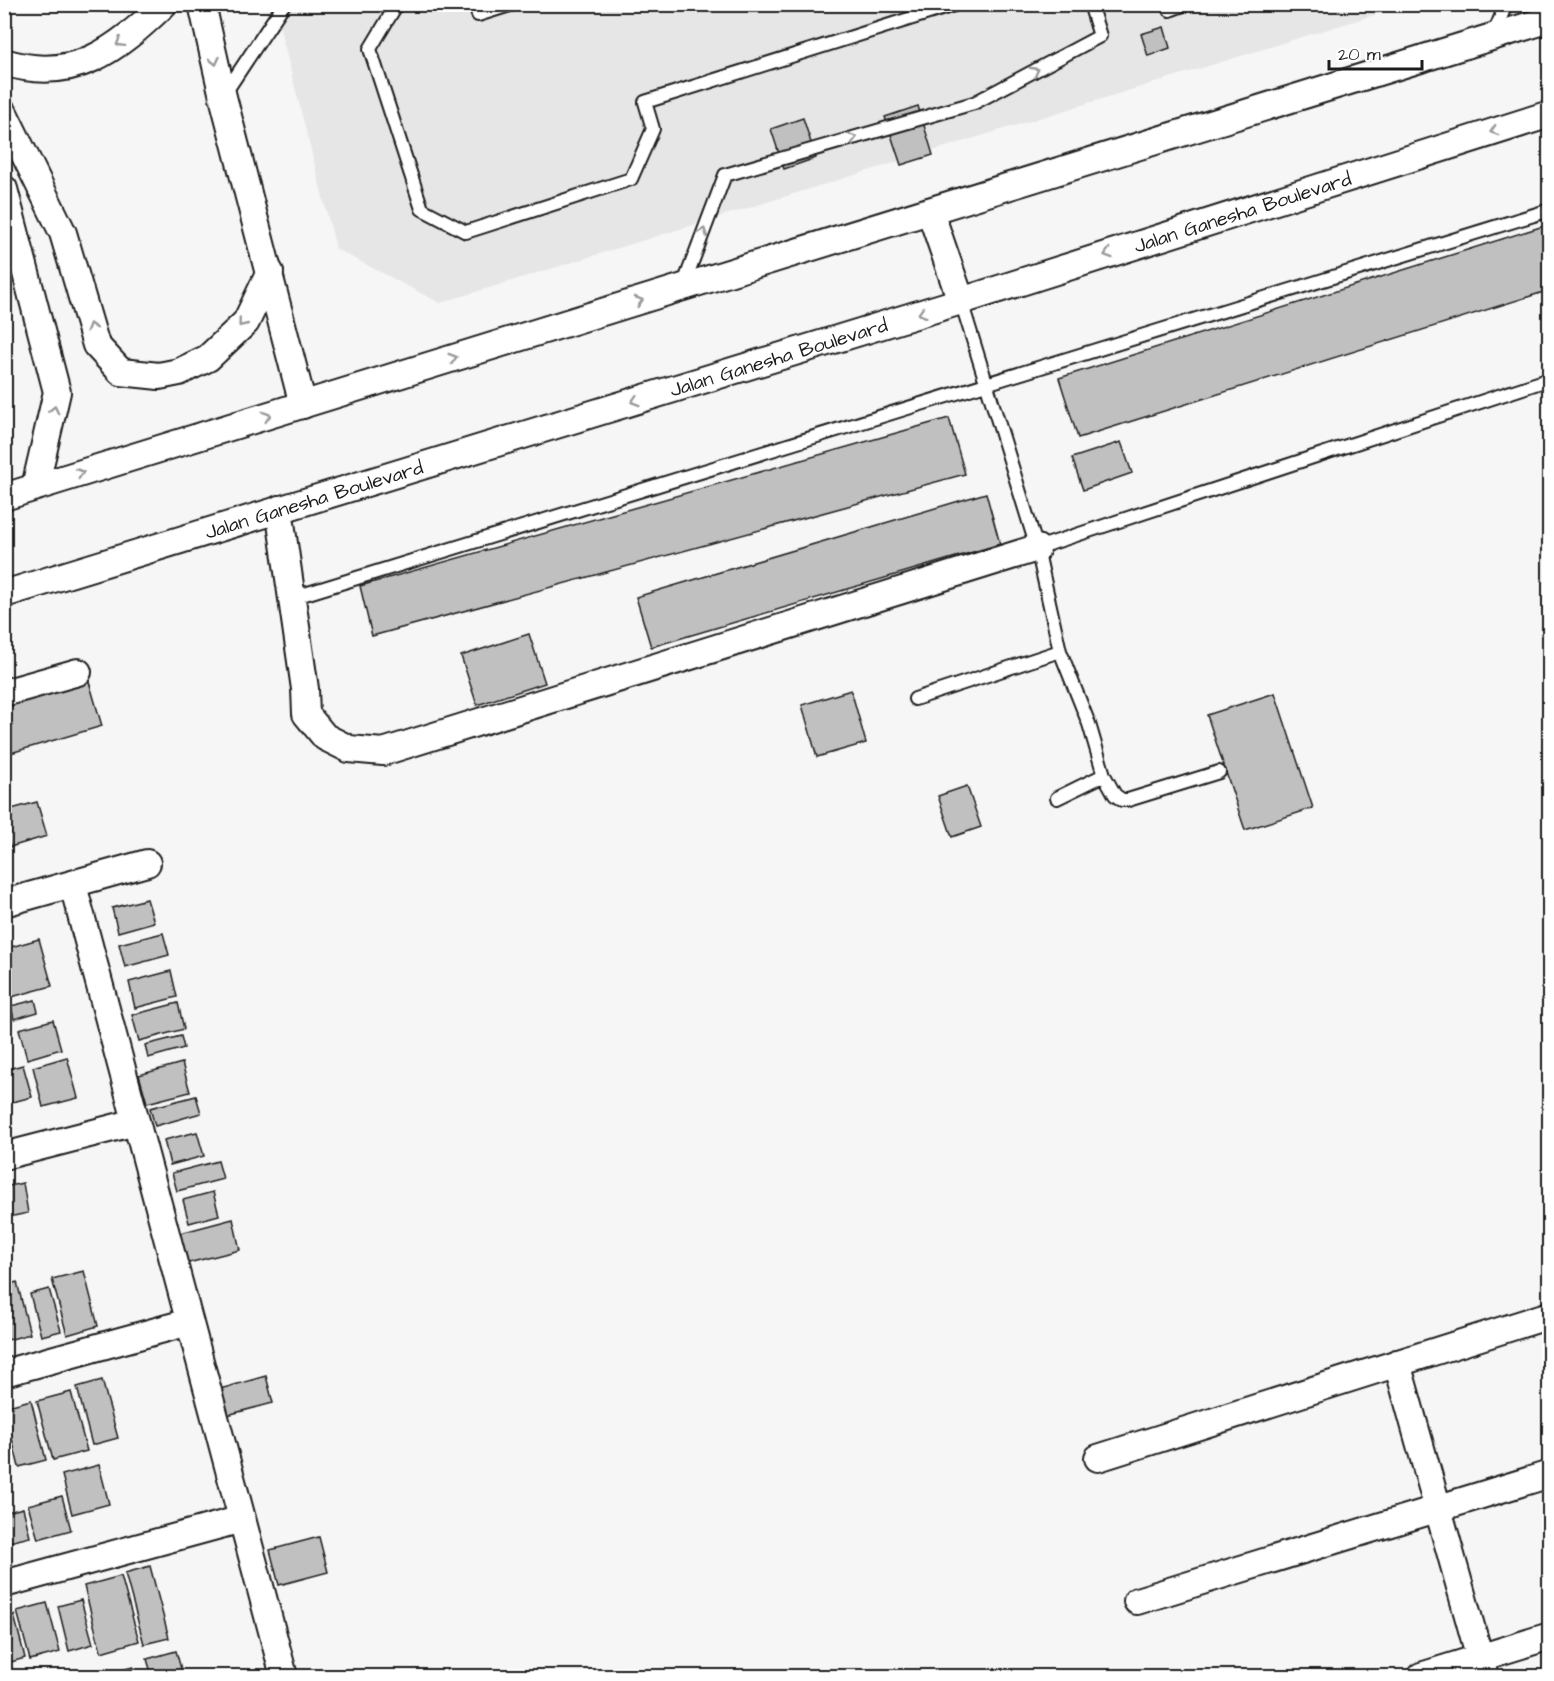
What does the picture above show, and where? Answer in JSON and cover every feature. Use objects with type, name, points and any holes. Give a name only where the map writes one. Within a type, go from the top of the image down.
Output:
[{"type":"street","points":[[4,62],[24,68],[62,69],[96,58],[131,36],[164,4]]},
{"type":"street","points":[[202,4],[223,97],[303,405]]},
{"type":"street","points":[[4,497],[1550,19]]},
{"type":"street","points":[[4,113],[63,233],[96,345],[121,372],[159,376],[179,372],[208,358],[246,322],[270,272]]},
{"type":"street","name":"Jalan Ganesha Boulevard","points":[[4,594],[961,301],[1550,114]]},
{"type":"street","points":[[4,189],[57,392],[36,487]]},
{"type":"street","points":[[930,211],[961,301]]},
{"type":"street","points":[[279,509],[305,689],[306,714],[325,737],[349,749],[383,752],[1037,549]]},
{"type":"street","points":[[4,693],[78,672]]},
{"type":"street","points":[[4,903],[147,863]]},
{"type":"street","points":[[73,885],[284,1677]]},
{"type":"street","points":[[4,1156],[136,1122]]},
{"type":"street","points":[[1098,1458],[1550,1315]]},
{"type":"street","points":[[4,1373],[189,1322]]},
{"type":"street","points":[[1398,1363],[1482,1667]]},
{"type":"street","points":[[1137,1601],[1550,1474]]},
{"type":"street","points":[[4,1584],[242,1519]]},
{"type":"street","points":[[1421,1677],[1482,1667],[1550,1636]]},
{"type":"lane","points":[[223,97],[284,4]]},
{"type":"lane","points":[[397,4],[370,49],[422,209],[466,232],[631,179],[653,129],[645,102],[957,4]]},
{"type":"lane","points":[[475,4],[478,15],[513,4]]},
{"type":"lane","points":[[682,287],[725,175],[974,103],[1100,36],[1090,4]]},
{"type":"lane","points":[[1168,4],[1170,10],[1186,4]]},
{"type":"lane","points":[[1492,37],[1506,4]]},
{"type":"lane","points":[[291,598],[1550,210]]},
{"type":"lane","points":[[961,301],[1037,549],[1060,651],[1089,724],[1104,775],[1114,795],[1122,800],[1128,800],[1219,772]]},
{"type":"lane","points":[[1037,549],[1550,379]]},
{"type":"lane","points":[[915,699],[1060,651]]},
{"type":"lane","points":[[1057,798],[1104,775]]},
{"type":"shaded area","points":[[274,5],[1406,5],[440,303],[336,249]]},
{"type":"building","points":[[1164,27],[1170,48],[1148,56],[1141,34]]},
{"type":"building","points":[[918,106],[933,155],[901,165],[885,117]]},
{"type":"building","points":[[803,118],[816,158],[784,169],[771,129]]},
{"type":"building","points":[[1550,224],[1550,290],[1078,438],[1059,378]]},
{"type":"building","points":[[949,418],[965,474],[372,636],[360,586]]},
{"type":"building","points":[[1121,442],[1132,473],[1083,490],[1072,458]]},
{"type":"building","points":[[986,493],[1000,544],[651,647],[636,597]]},
{"type":"building","points":[[529,634],[545,683],[477,705],[461,656]]},
{"type":"building","points":[[88,678],[102,726],[4,755],[4,702]]},
{"type":"building","points":[[851,690],[866,743],[817,757],[802,705]]},
{"type":"building","points":[[1275,693],[1313,808],[1245,830],[1207,715]]},
{"type":"building","points":[[967,786],[981,827],[952,837],[938,796]]},
{"type":"building","points":[[37,802],[47,836],[10,847],[4,828],[4,811]]},
{"type":"building","points":[[147,899],[154,922],[118,932],[112,908]]},
{"type":"building","points":[[163,933],[169,955],[125,967],[119,944]]},
{"type":"building","points":[[39,939],[52,986],[4,999],[4,949]]},
{"type":"building","points":[[171,971],[177,997],[135,1008],[129,982]]},
{"type":"building","points":[[35,1000],[38,1012],[14,1019],[11,1006]]},
{"type":"building","points":[[178,1003],[184,1029],[139,1041],[132,1015]]},
{"type":"building","points":[[53,1020],[61,1049],[27,1059],[19,1029]]},
{"type":"building","points":[[181,1036],[184,1048],[148,1058],[145,1045]]},
{"type":"building","points":[[67,1057],[78,1098],[43,1107],[33,1067]]},
{"type":"building","points":[[182,1063],[190,1092],[147,1103],[139,1075]]},
{"type":"building","points":[[23,1065],[32,1097],[5,1104],[4,1070]]},
{"type":"building","points":[[196,1096],[201,1113],[155,1126],[150,1108]]},
{"type":"building","points":[[197,1132],[204,1156],[170,1165],[164,1140]]},
{"type":"building","points":[[218,1161],[223,1179],[177,1191],[172,1173]]},
{"type":"building","points":[[23,1183],[28,1213],[4,1218],[4,1187]]},
{"type":"building","points":[[213,1192],[219,1215],[189,1223],[183,1200]]},
{"type":"building","points":[[233,1219],[240,1250],[188,1263],[180,1233]]},
{"type":"building","points":[[84,1271],[98,1326],[67,1335],[52,1279]]},
{"type":"building","points":[[17,1282],[30,1334],[4,1341],[4,1286]]},
{"type":"building","points":[[49,1289],[61,1331],[41,1336],[30,1294]]},
{"type":"building","points":[[266,1376],[273,1403],[227,1415],[220,1389]]},
{"type":"building","points":[[102,1380],[118,1438],[92,1445],[77,1387]]},
{"type":"building","points":[[71,1392],[87,1451],[53,1460],[37,1401]]},
{"type":"building","points":[[31,1400],[46,1460],[19,1467],[4,1407]]},
{"type":"building","points":[[99,1465],[109,1504],[72,1514],[62,1475]]},
{"type":"building","points":[[62,1496],[71,1530],[38,1539],[28,1505]]},
{"type":"building","points":[[23,1508],[30,1537],[5,1543],[4,1513]]},
{"type":"building","points":[[319,1537],[328,1572],[279,1585],[270,1550]]},
{"type":"building","points":[[150,1566],[169,1638],[144,1644],[125,1573]]},
{"type":"building","points":[[121,1576],[139,1641],[101,1652],[84,1586]]},
{"type":"building","points":[[81,1600],[93,1644],[69,1651],[58,1606]]},
{"type":"building","points":[[47,1603],[60,1652],[30,1660],[17,1611]]},
{"type":"building","points":[[14,1615],[25,1658],[4,1664],[4,1618]]},
{"type":"building","points":[[176,1651],[183,1676],[152,1676],[147,1659]]},
{"type":"building","points":[[133,1667],[136,1676],[111,1676],[110,1673]]},
{"type":"building","points":[[96,1672],[98,1676],[78,1676]]}]
